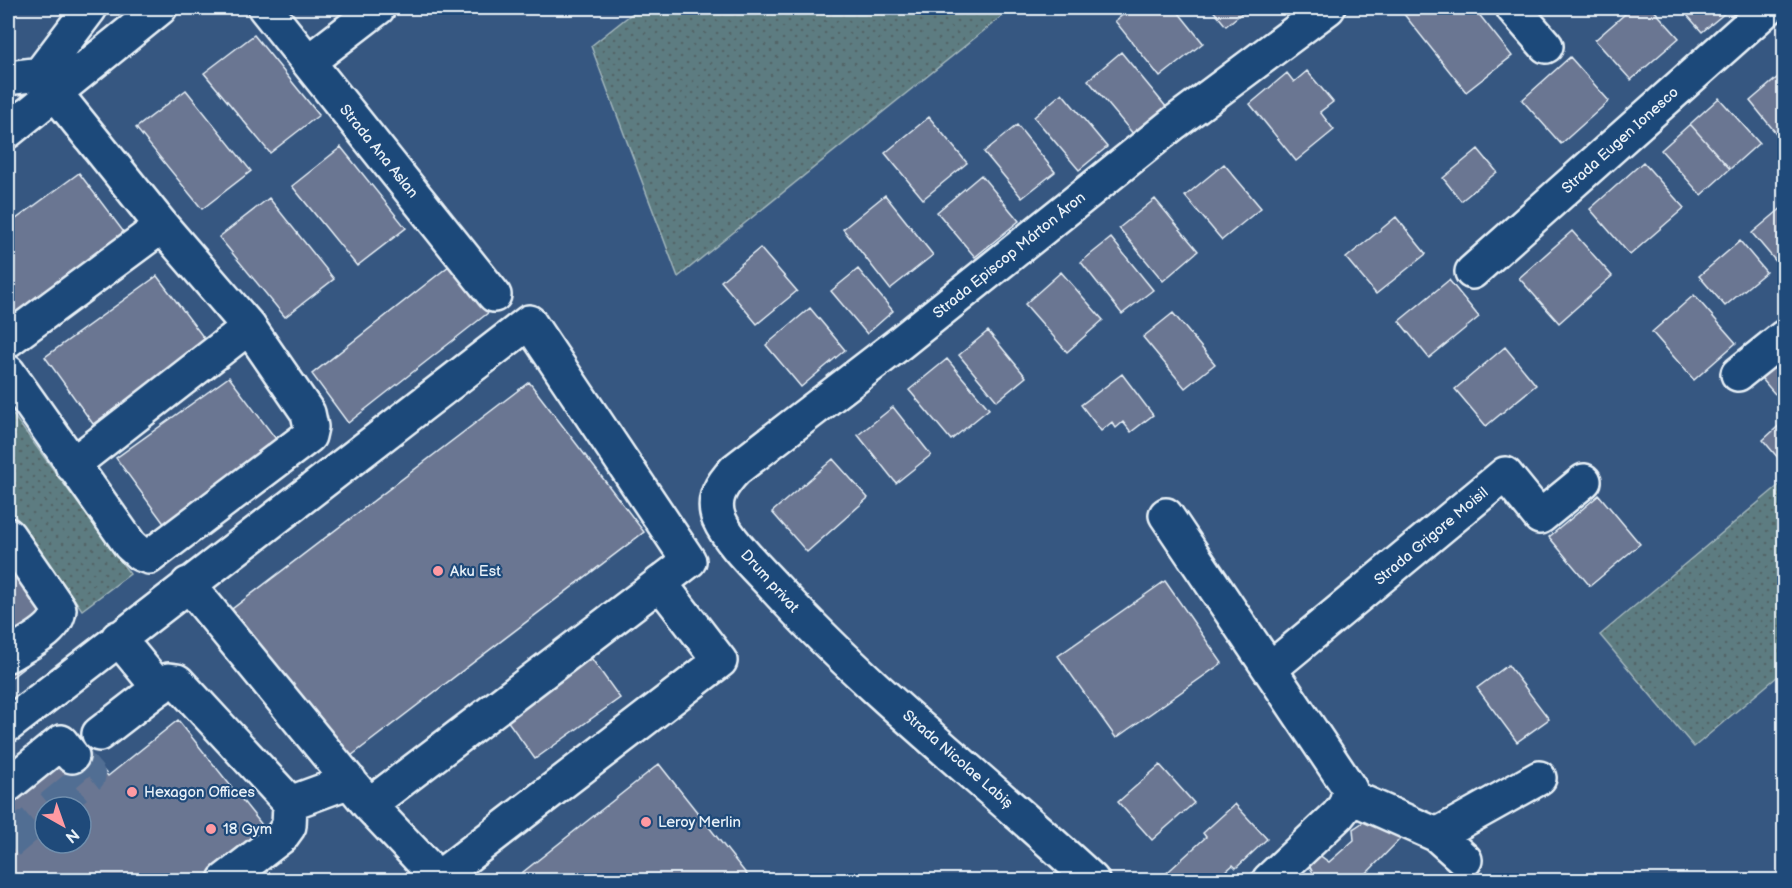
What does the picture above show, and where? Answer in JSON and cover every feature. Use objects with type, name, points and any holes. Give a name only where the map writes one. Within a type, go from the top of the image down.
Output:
[{"type":"street","points":[[8,131],[48,83],[90,8]]},
{"type":"street","points":[[8,78],[48,83],[160,8]]},
{"type":"street","name":"Strada Ana Aslan","points":[[265,8],[494,295]]},
{"type":"street","points":[[308,62],[378,8]]},
{"type":"street","name":"Strada Episcop Márton Áron","points":[[720,519],[716,499],[723,483],[735,470],[900,343],[1174,123],[1328,8]]},
{"type":"street","points":[[1513,8],[1546,46]]},
{"type":"street","name":"Strada Eugen Ionesco","points":[[1472,272],[1768,8]]},
{"type":"street","points":[[8,372],[130,544],[140,554],[149,557],[309,436],[311,427],[308,413],[249,327],[162,226],[48,83]]},
{"type":"street","points":[[8,340],[162,226]]},
{"type":"street","points":[[8,725],[529,322],[689,561],[359,793],[290,803]]},
{"type":"street","points":[[72,465],[249,327]]},
{"type":"street","points":[[1737,374],[1785,337]]},
{"type":"street","name":"Strada Grigore Moisil","points":[[1270,669],[1505,474],[1540,517],[1584,481]]},
{"type":"street","points":[[1166,515],[1347,780],[1349,796],[1338,815],[1269,880]]},
{"type":"street","name":"Drum privat","points":[[720,519],[758,569],[823,640]]},
{"type":"street","points":[[8,535],[59,609],[58,619],[52,626],[8,655]]},
{"type":"street","points":[[188,584],[359,793],[438,878],[720,661],[660,583]]},
{"type":"street","name":"Strada Nicolae Labiș","points":[[823,640],[1092,880]]},
{"type":"street","points":[[111,644],[152,694]]},
{"type":"street","points":[[99,734],[169,680],[177,681],[290,803],[289,826],[281,837],[225,880]]},
{"type":"street","points":[[8,785],[61,742],[72,756]]},
{"type":"street","points":[[1437,835],[1539,778]]},
{"type":"street","points":[[1349,796],[1437,835],[1465,860]]},
{"type":"green space","points":[[639,8],[1012,8],[678,277],[591,46]]},
{"type":"green space","points":[[8,408],[130,574],[82,610],[8,506]]},
{"type":"green space","points":[[1784,481],[1784,671],[1694,747],[1600,635]]},
{"type":"building","points":[[1132,8],[1175,8],[1203,43],[1160,77],[1115,21]]},
{"type":"building","points":[[1211,8],[1248,8],[1226,26]]},
{"type":"building","points":[[1399,8],[1474,8],[1512,56],[1466,92]]},
{"type":"building","points":[[1632,8],[1652,8],[1679,38],[1631,80],[1595,40]]},
{"type":"building","points":[[1681,8],[1731,8],[1702,32]]},
{"type":"building","points":[[254,35],[319,115],[270,153],[204,73]]},
{"type":"building","points":[[1121,52],[1167,108],[1134,135],[1088,80]]},
{"type":"building","points":[[1570,57],[1609,101],[1561,144],[1522,100]]},
{"type":"building","points":[[1307,71],[1333,102],[1320,112],[1334,130],[1296,161],[1250,104],[1287,73],[1294,82]]},
{"type":"building","points":[[1784,72],[1784,143],[1750,101]]},
{"type":"building","points":[[186,90],[251,171],[202,209],[136,128]]},
{"type":"building","points":[[1062,93],[1107,147],[1079,170],[1034,117]]},
{"type":"building","points":[[1719,98],[1759,143],[1730,169],[1690,124]]},
{"type":"building","points":[[929,117],[967,163],[923,199],[885,153]]},
{"type":"building","points":[[1690,124],[1730,169],[1701,195],[1661,150]]},
{"type":"building","points":[[1017,125],[1055,172],[1022,198],[984,152]]},
{"type":"building","points":[[341,147],[406,228],[357,266],[292,186]]},
{"type":"building","points":[[1478,149],[1497,172],[1461,201],[1443,178]]},
{"type":"building","points":[[1643,162],[1684,208],[1630,255],[1590,209]]},
{"type":"building","points":[[1224,164],[1261,208],[1222,240],[1185,196]]},
{"type":"building","points":[[79,173],[129,239],[15,321],[8,310],[8,225]]},
{"type":"building","points":[[981,175],[1019,221],[975,257],[937,212]]},
{"type":"building","points":[[885,195],[933,255],[890,289],[843,229]]},
{"type":"building","points":[[269,198],[334,279],[285,317],[219,237]]},
{"type":"building","points":[[1155,199],[1198,251],[1163,281],[1119,228]]},
{"type":"building","points":[[1784,206],[1784,271],[1752,233]]},
{"type":"building","points":[[1396,217],[1426,254],[1376,294],[1346,258]]},
{"type":"building","points":[[1572,231],[1612,276],[1559,323],[1519,278]]},
{"type":"building","points":[[1111,238],[1153,290],[1122,314],[1081,262]]},
{"type":"building","points":[[1740,241],[1766,272],[1725,306],[1699,276]]},
{"type":"building","points":[[760,248],[797,291],[757,324],[721,281]]},
{"type":"building","points":[[454,262],[493,309],[348,423],[312,374]]},
{"type":"building","points":[[858,269],[893,311],[867,334],[831,291]]},
{"type":"building","points":[[1061,272],[1103,320],[1067,352],[1025,304]]},
{"type":"building","points":[[157,276],[207,342],[93,424],[45,357]]},
{"type":"building","points":[[1449,280],[1479,317],[1429,358],[1399,321]]},
{"type":"building","points":[[1694,295],[1736,343],[1694,380],[1652,332]]},
{"type":"building","points":[[810,308],[845,350],[801,387],[766,345]]},
{"type":"building","points":[[1173,313],[1215,364],[1185,388],[1143,337]]},
{"type":"building","points":[[988,331],[1026,377],[997,401],[959,355]]},
{"type":"building","points":[[1505,347],[1536,385],[1486,426],[1455,389]]},
{"type":"building","points":[[1784,350],[1784,400],[1774,393],[1757,373]]},
{"type":"building","points":[[947,359],[989,409],[951,440],[909,390]]},
{"type":"building","points":[[1122,374],[1153,415],[1131,432],[1123,422],[1116,428],[1112,422],[1101,431],[1081,405]]},
{"type":"building","points":[[229,377],[279,443],[165,525],[116,458]]},
{"type":"building","name":"Aku Est","points":[[529,382],[644,532],[347,759],[232,609]]},
{"type":"building","points":[[893,407],[931,455],[896,483],[858,435]]},
{"type":"building","points":[[1784,421],[1784,465],[1763,440]]},
{"type":"building","points":[[833,459],[868,498],[807,552],[772,512]]},
{"type":"building","points":[[1599,495],[1640,544],[1590,586],[1549,537]]},
{"type":"building","points":[[8,563],[64,637],[8,680]]},
{"type":"building","points":[[1165,581],[1222,663],[1116,738],[1058,656]]},
{"type":"building","points":[[589,655],[620,698],[535,759],[504,716]]},
{"type":"building","points":[[1508,665],[1549,719],[1517,742],[1477,688]]},
{"type":"building","name":"Hexagon Offices","points":[[178,720],[266,830],[203,880],[8,880],[8,808],[84,746],[108,776]]},
{"type":"building","name":"Leroy Merlin","points":[[659,764],[751,880],[513,880]]},
{"type":"building","points":[[1160,765],[1194,803],[1152,840],[1118,802]]},
{"type":"building","points":[[1235,804],[1267,839],[1236,868],[1233,865],[1216,880],[1159,880],[1206,837],[1203,833]]},
{"type":"building","points":[[1368,819],[1402,837],[1360,880],[1308,880],[1314,875],[1308,863],[1319,855],[1329,862],[1354,840],[1353,829]]},
{"type":"tunnel","points":[[66,795],[89,776],[72,756]]},
{"type":"tunnel","points":[[8,843],[33,822]]},
{"type":"place","name":"Aku Est","points":[[438,571]]},
{"type":"place","name":"Hexagon Offices","points":[[132,792]]},
{"type":"place","name":"Leroy Merlin","points":[[646,822]]},
{"type":"place","name":"18 Gym","points":[[211,829]]}]
